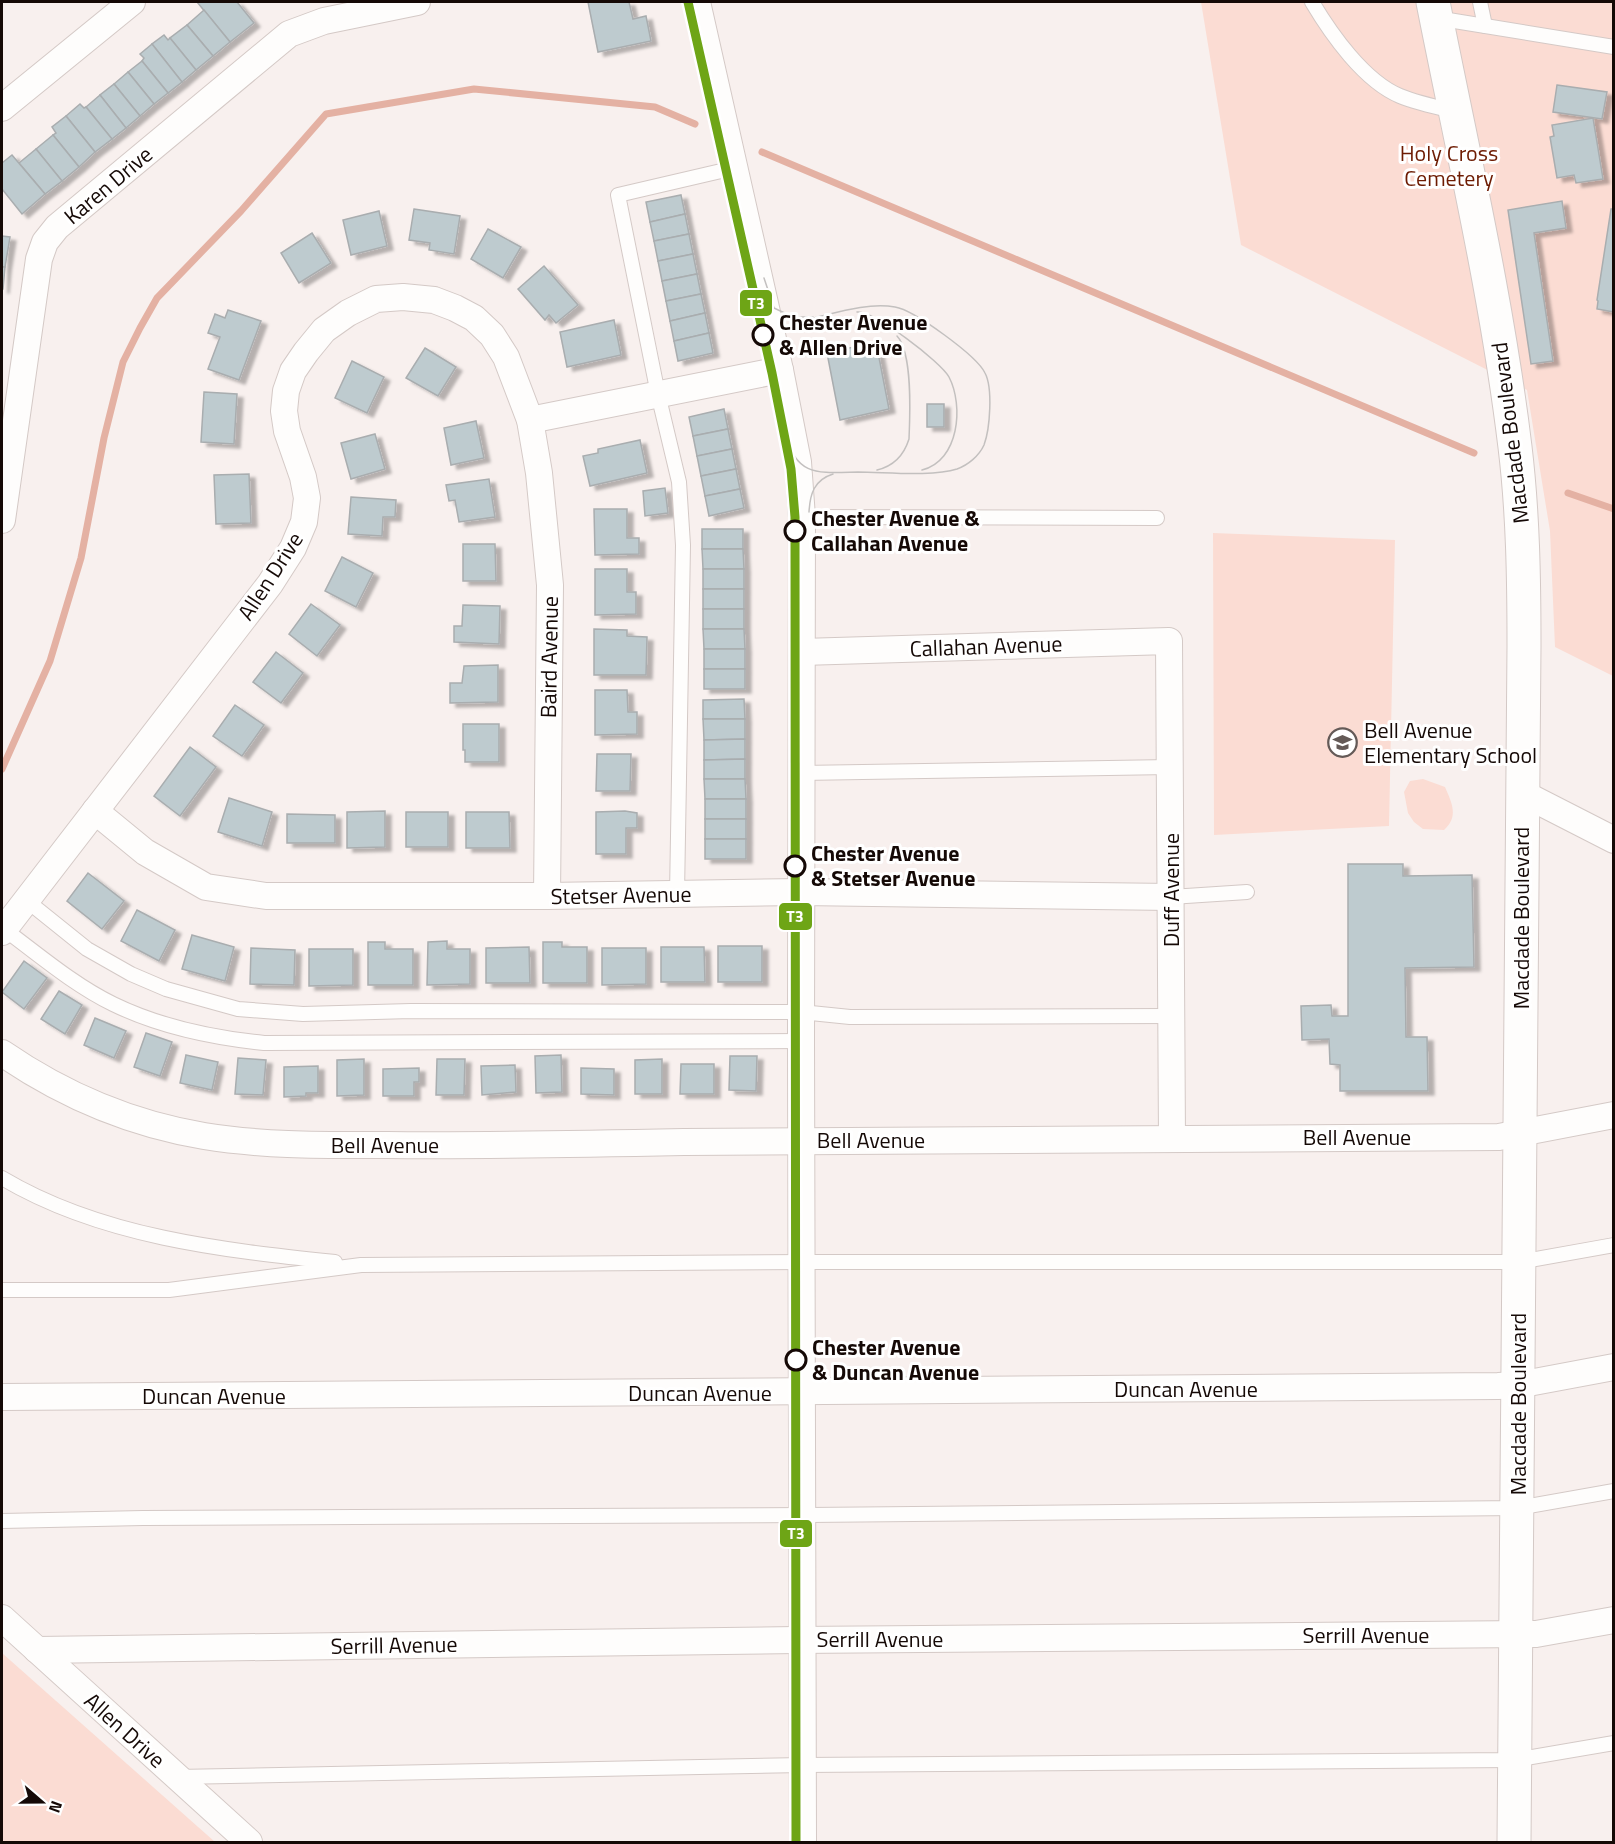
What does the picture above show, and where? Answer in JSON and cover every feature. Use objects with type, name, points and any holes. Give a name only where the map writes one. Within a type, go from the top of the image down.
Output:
[{"type":"main road","name":"Macdade Boulevard","points":[[1435,10],[1489,285],[1515,448],[1523,545],[1514,1842]]},
{"type":"street","points":[[2,108],[132,2]]},
{"type":"street","name":"Karen Drive","points":[[2,520],[39,259],[45,242],[57,227],[289,34],[324,21],[417,2]]},
{"type":"street","points":[[697,2],[780,370],[798,462],[802,517],[803,1842]]},
{"type":"street","name":"Allen Drive","points":[[3,930],[270,584],[293,548],[304,522],[307,498],[303,477],[287,431],[284,411],[286,392],[293,371],[324,330],[348,313],[376,299],[403,297],[434,300],[455,308],[474,318],[492,335],[506,357],[530,420]]},
{"type":"street","points":[[530,420],[780,370]]},
{"type":"street","name":"Baird Avenue","points":[[530,420],[539,473],[550,585],[547,896]]},
{"type":"street","name":"Callahan Avenue","points":[[802,652],[1169,641]]},
{"type":"street","name":"Duff Avenue","points":[[1169,641],[1172,1139]]},
{"type":"street","points":[[1522,793],[1614,840]]},
{"type":"street","name":"Stetser Avenue","points":[[95,811],[145,852],[206,886],[266,896],[547,896],[801,892],[1171,897]]},
{"type":"street","name":"Bell Avenue","points":[[2,1053],[60,1088],[131,1118],[169,1129],[248,1142],[303,1145],[1499,1137],[1614,1115]]},
{"type":"street","name":"Duncan Avenue","points":[[2,1397],[1518,1385],[1614,1367]]},
{"type":"street","name":"Allen Drive","points":[[2,1618],[249,1842]]},
{"type":"street","name":"Serrill Avenue","points":[[37,1650],[802,1640],[1536,1634],[1614,1620]]},
{"type":"lane","points":[[1312,2],[1350,54],[1370,76],[1384,87],[1407,98],[1455,111]]},
{"type":"lane","points":[[1480,2],[1485,26]]},
{"type":"lane","points":[[1435,10],[1485,26],[1614,47]]},
{"type":"lane","points":[[677,894],[683,545],[679,482],[658,394],[618,195],[734,168]]},
{"type":"lane","points":[[802,517],[1157,518]]},
{"type":"lane","points":[[801,773],[1170,767]]},
{"type":"lane","points":[[1171,897],[1247,892]]},
{"type":"lane","points":[[27,900],[87,949],[131,975],[166,989],[238,1009],[303,1014],[411,1011],[801,1012],[850,1017],[1172,1016]]},
{"type":"lane","points":[[3,930],[75,981],[114,1004],[183,1028],[224,1039],[285,1044],[801,1041]]},
{"type":"lane","points":[[2,1178],[25,1192],[107,1224],[182,1241],[248,1252],[361,1265],[801,1262],[1519,1262],[1614,1245]]},
{"type":"lane","points":[[2,1290],[169,1290],[361,1265]]},
{"type":"lane","points":[[2,1521],[1517,1508],[1614,1491]]},
{"type":"lane","points":[[177,1777],[803,1765],[1514,1760],[1614,1743]]},
{"type":"green space","name":"Holy Cross Cemetery","points":[[1201,2],[1613,2],[1613,676],[1555,647],[1550,531],[1527,390],[1241,245]]},
{"type":"green space","points":[[1213,533],[1395,540],[1389,826],[1214,835]]},
{"type":"green space","points":[[1423,779],[1445,787],[1448,793],[1453,815],[1444,830],[1423,829],[1408,813],[1404,792],[1410,781]]},
{"type":"green space","points":[[2,1653],[215,1842],[2,1842]]},
{"type":"building","points":[[197,2],[237,2],[254,23],[230,42]]},
{"type":"building","points":[[588,2],[629,2],[633,19],[646,16],[651,41],[598,52]]},
{"type":"building","points":[[204,10],[230,42],[213,56],[187,25]]},
{"type":"building","points":[[187,25],[213,56],[196,70],[170,38]]},
{"type":"building","points":[[164,35],[168,40],[170,38],[196,70],[182,82],[152,44]]},
{"type":"building","points":[[152,44],[182,82],[168,93],[142,61],[144,58],[140,54]]},
{"type":"building","points":[[142,61],[168,93],[154,104],[128,72]]},
{"type":"building","points":[[128,72],[154,104],[140,116],[114,84]]},
{"type":"building","points":[[114,84],[140,116],[126,128],[100,95]]},
{"type":"building","points":[[1557,85],[1607,92],[1602,119],[1553,112]]},
{"type":"building","points":[[100,95],[126,128],[112,139],[86,107]]},
{"type":"building","points":[[80,104],[86,107],[112,139],[95,152],[66,116]]},
{"type":"building","points":[[66,116],[95,152],[79,167],[53,135],[56,133],[52,127]]},
{"type":"building","points":[[1593,118],[1603,179],[1576,183],[1574,175],[1557,178],[1550,137],[1554,136],[1552,125]]},
{"type":"building","points":[[53,135],[79,167],[62,181],[36,149]]},
{"type":"building","points":[[36,149],[62,181],[45,194],[19,163]]},
{"type":"building","points":[[12,155],[45,194],[22,214],[2,189],[2,163]]},
{"type":"building","points":[[681,195],[685,214],[650,222],[646,202]]},
{"type":"building","points":[[1562,201],[1566,228],[1534,233],[1553,361],[1531,364],[1508,210]]},
{"type":"building","points":[[414,209],[460,216],[454,254],[429,250],[430,243],[409,240]]},
{"type":"building","points":[[1611,209],[1614,209],[1614,312],[1597,309]]},
{"type":"building","points":[[379,211],[387,246],[351,255],[343,220]]},
{"type":"building","points":[[685,214],[689,234],[654,241],[650,222]]},
{"type":"building","points":[[488,229],[521,247],[503,278],[471,259]]},
{"type":"building","points":[[312,233],[331,263],[299,283],[281,253]]},
{"type":"building","points":[[689,234],[693,254],[658,261],[654,241]]},
{"type":"building","points":[[2,236],[10,237],[5,267],[2,267]]},
{"type":"building","points":[[693,254],[697,274],[662,281],[658,261]]},
{"type":"building","points":[[544,266],[578,305],[556,323],[549,315],[545,320],[518,289]]},
{"type":"building","points":[[2,267],[5,267],[3,289],[2,289]]},
{"type":"building","points":[[697,274],[701,294],[666,301],[662,281]]},
{"type":"building","points":[[701,294],[705,313],[670,321],[666,301]]},
{"type":"building","points":[[228,310],[261,321],[239,380],[208,369],[220,337],[208,333],[215,314],[225,318]]},
{"type":"building","points":[[705,313],[709,333],[674,341],[670,321]]},
{"type":"building","points":[[614,320],[621,355],[567,367],[560,332]]},
{"type":"building","points":[[709,333],[713,353],[678,361],[674,341]]},
{"type":"building","points":[[876,342],[889,409],[840,420],[827,353]]},
{"type":"building","points":[[425,348],[456,367],[438,396],[406,378]]},
{"type":"building","points":[[352,361],[384,377],[367,413],[335,398]]},
{"type":"building","points":[[204,392],[237,394],[234,444],[201,442]]},
{"type":"building","points":[[927,404],[944,404],[944,427],[927,427]]},
{"type":"building","points":[[724,409],[728,429],[693,436],[689,417]]},
{"type":"building","points":[[476,421],[484,458],[451,465],[444,428]]},
{"type":"building","points":[[728,429],[732,449],[697,456],[693,436]]},
{"type":"building","points":[[375,434],[385,469],[351,479],[341,443]]},
{"type":"building","points":[[640,440],[647,473],[590,486],[583,456],[598,453],[598,449]]},
{"type":"building","points":[[732,449],[736,469],[701,476],[697,456]]},
{"type":"building","points":[[736,469],[740,489],[705,496],[701,476]]},
{"type":"building","points":[[249,474],[251,523],[216,524],[214,475]]},
{"type":"building","points":[[489,479],[495,517],[459,522],[455,500],[449,501],[446,485]]},
{"type":"building","points":[[665,488],[668,513],[645,516],[643,491]]},
{"type":"building","points":[[740,489],[744,508],[709,516],[705,496]]},
{"type":"building","points":[[351,497],[396,500],[395,517],[383,517],[382,536],[348,534]]},
{"type":"building","points":[[594,509],[627,509],[627,538],[639,538],[639,554],[595,555]]},
{"type":"building","points":[[702,529],[743,529],[743,549],[702,549]]},
{"type":"building","points":[[463,544],[495,544],[496,581],[463,581]]},
{"type":"building","points":[[702,549],[743,549],[744,569],[703,569]]},
{"type":"building","points":[[342,557],[373,573],[356,607],[325,591]]},
{"type":"building","points":[[595,569],[627,569],[627,592],[636,592],[636,614],[595,615]]},
{"type":"building","points":[[703,569],[744,569],[744,589],[703,589]]},
{"type":"building","points":[[703,589],[744,589],[744,609],[703,609]]},
{"type":"building","points":[[311,604],[340,625],[317,656],[289,634]]},
{"type":"building","points":[[463,605],[500,606],[499,644],[454,642],[454,626],[462,626]]},
{"type":"building","points":[[703,609],[744,609],[744,629],[703,629]]},
{"type":"building","points":[[594,629],[627,630],[627,636],[647,637],[646,675],[594,675]]},
{"type":"building","points":[[703,629],[744,629],[745,649],[704,649]]},
{"type":"building","points":[[704,649],[745,649],[745,669],[704,669]]},
{"type":"building","points":[[276,652],[303,673],[281,703],[253,682]]},
{"type":"building","points":[[498,665],[498,702],[450,703],[450,683],[462,683],[464,666]]},
{"type":"building","points":[[704,669],[745,669],[745,689],[704,689]]},
{"type":"building","points":[[595,690],[627,690],[628,712],[637,712],[637,734],[595,735]]},
{"type":"building","points":[[744,699],[745,719],[703,719],[703,700]]},
{"type":"building","points":[[235,705],[264,725],[242,756],[213,736]]},
{"type":"building","points":[[703,719],[745,719],[745,739],[704,740]]},
{"type":"building","points":[[463,724],[499,724],[499,762],[465,762]]},
{"type":"building","points":[[745,739],[745,759],[704,760],[704,740]]},
{"type":"building","points":[[190,747],[216,767],[180,816],[154,796]]},
{"type":"building","points":[[597,754],[631,754],[630,791],[596,791]]},
{"type":"building","points":[[745,759],[745,779],[704,779],[704,760]]},
{"type":"building","points":[[704,779],[745,779],[746,799],[705,799]]},
{"type":"building","points":[[229,798],[272,812],[262,846],[218,832]]},
{"type":"building","points":[[705,799],[746,799],[746,819],[705,819]]},
{"type":"building","points":[[385,811],[385,847],[347,848],[347,812]]},
{"type":"building","points":[[406,812],[448,812],[448,847],[406,847]]},
{"type":"building","points":[[466,812],[509,812],[510,848],[466,848]]},
{"type":"building","points":[[596,812],[637,813],[637,828],[626,828],[626,854],[596,854]]},
{"type":"building","points":[[287,814],[335,815],[335,843],[287,843]]},
{"type":"building","points":[[705,819],[746,819],[746,839],[705,839]]},
{"type":"building","points":[[705,839],[746,839],[746,859],[705,859]]},
{"type":"building","points":[[1348,864],[1403,864],[1403,876],[1472,875],[1474,967],[1405,968],[1406,1037],[1427,1037],[1428,1091],[1340,1091],[1340,1065],[1330,1064],[1329,1039],[1302,1040],[1301,1006],[1331,1005],[1332,1016],[1348,1016]]},
{"type":"building","points":[[88,873],[124,901],[102,929],[67,901]]},
{"type":"building","points":[[137,910],[175,930],[159,961],[121,941]]},
{"type":"building","points":[[192,935],[234,947],[225,981],[182,969]]},
{"type":"building","points":[[447,941],[447,949],[470,949],[470,984],[427,985],[428,942]]},
{"type":"building","points":[[368,942],[385,942],[385,949],[413,949],[413,985],[368,985]]},
{"type":"building","points":[[543,942],[562,942],[562,947],[587,947],[587,983],[543,983]]},
{"type":"building","points":[[718,946],[762,946],[762,982],[718,982]]},
{"type":"building","points":[[529,947],[530,983],[486,983],[486,948]]},
{"type":"building","points":[[661,947],[704,947],[705,982],[661,982]]},
{"type":"building","points":[[251,948],[295,950],[294,985],[250,984]]},
{"type":"building","points":[[602,948],[646,948],[646,984],[602,985]]},
{"type":"building","points":[[309,949],[353,949],[353,985],[309,986]]},
{"type":"building","points":[[24,961],[47,978],[24,1009],[2,992]]},
{"type":"building","points":[[59,991],[82,1005],[65,1034],[41,1019]]},
{"type":"building","points":[[95,1018],[126,1031],[114,1058],[84,1045]]},
{"type":"building","points":[[146,1033],[172,1042],[160,1076],[134,1067]]},
{"type":"building","points":[[186,1055],[218,1062],[212,1090],[180,1083]]},
{"type":"building","points":[[561,1055],[562,1092],[536,1093],[535,1056]]},
{"type":"building","points":[[730,1056],[757,1056],[756,1091],[729,1090]]},
{"type":"building","points":[[238,1058],[266,1060],[263,1095],[235,1094]]},
{"type":"building","points":[[364,1059],[364,1095],[337,1096],[337,1060]]},
{"type":"building","points":[[437,1059],[465,1059],[464,1095],[436,1095]]},
{"type":"building","points":[[662,1059],[662,1094],[635,1094],[635,1060]]},
{"type":"building","points":[[681,1064],[714,1064],[714,1094],[680,1094]]},
{"type":"building","points":[[515,1065],[516,1092],[482,1095],[481,1066]]},
{"type":"building","points":[[318,1066],[318,1093],[284,1097],[284,1067]]},
{"type":"building","points":[[419,1068],[419,1082],[414,1082],[414,1096],[383,1096],[383,1069]]},
{"type":"building","points":[[581,1068],[614,1069],[614,1095],[581,1094]]},
{"type":"waterway","points":[[2,769],[50,661],[81,558],[104,438],[123,362],[157,298],[241,211],[326,114],[474,89],[655,107],[695,124]]},
{"type":"waterway","points":[[762,152],[1474,453]]},
{"type":"waterway","points":[[1568,493],[1614,509]]},
{"type":"tram line","points":[[764,278],[774,308],[793,317],[813,317]]},
{"type":"tram line","points":[[784,433],[795,458],[802,465],[820,472],[922,473],[957,469],[969,463],[982,449],[988,429],[989,388],[980,365],[958,345],[916,316],[895,307],[873,306],[805,320]]},
{"type":"tram line","points":[[857,312],[877,319],[906,338],[943,370],[954,389],[957,417],[951,444],[944,456],[934,465],[922,470]]},
{"type":"tram line","points":[[877,470],[897,459],[909,439],[908,370],[906,356],[897,336]]},
{"type":"tram line","points":[[809,512],[814,488],[821,480],[833,474]]},
{"type":"transit line","name":"T3","points":[[688,2],[772,373],[791,469],[795,517],[796,1842]]},
{"type":"place","name":"Chester Avenue & Allen Drive","points":[[763,335]]},
{"type":"place","name":"Chester Avenue & Callahan Avenue","points":[[795,531]]},
{"type":"place","name":"Bell Avenue Elementary School","points":[[1343,743]]},
{"type":"place","name":"Chester Avenue & Stetser Avenue","points":[[795,866]]},
{"type":"place","name":"Chester Avenue & Duncan Avenue","points":[[796,1360]]}]
